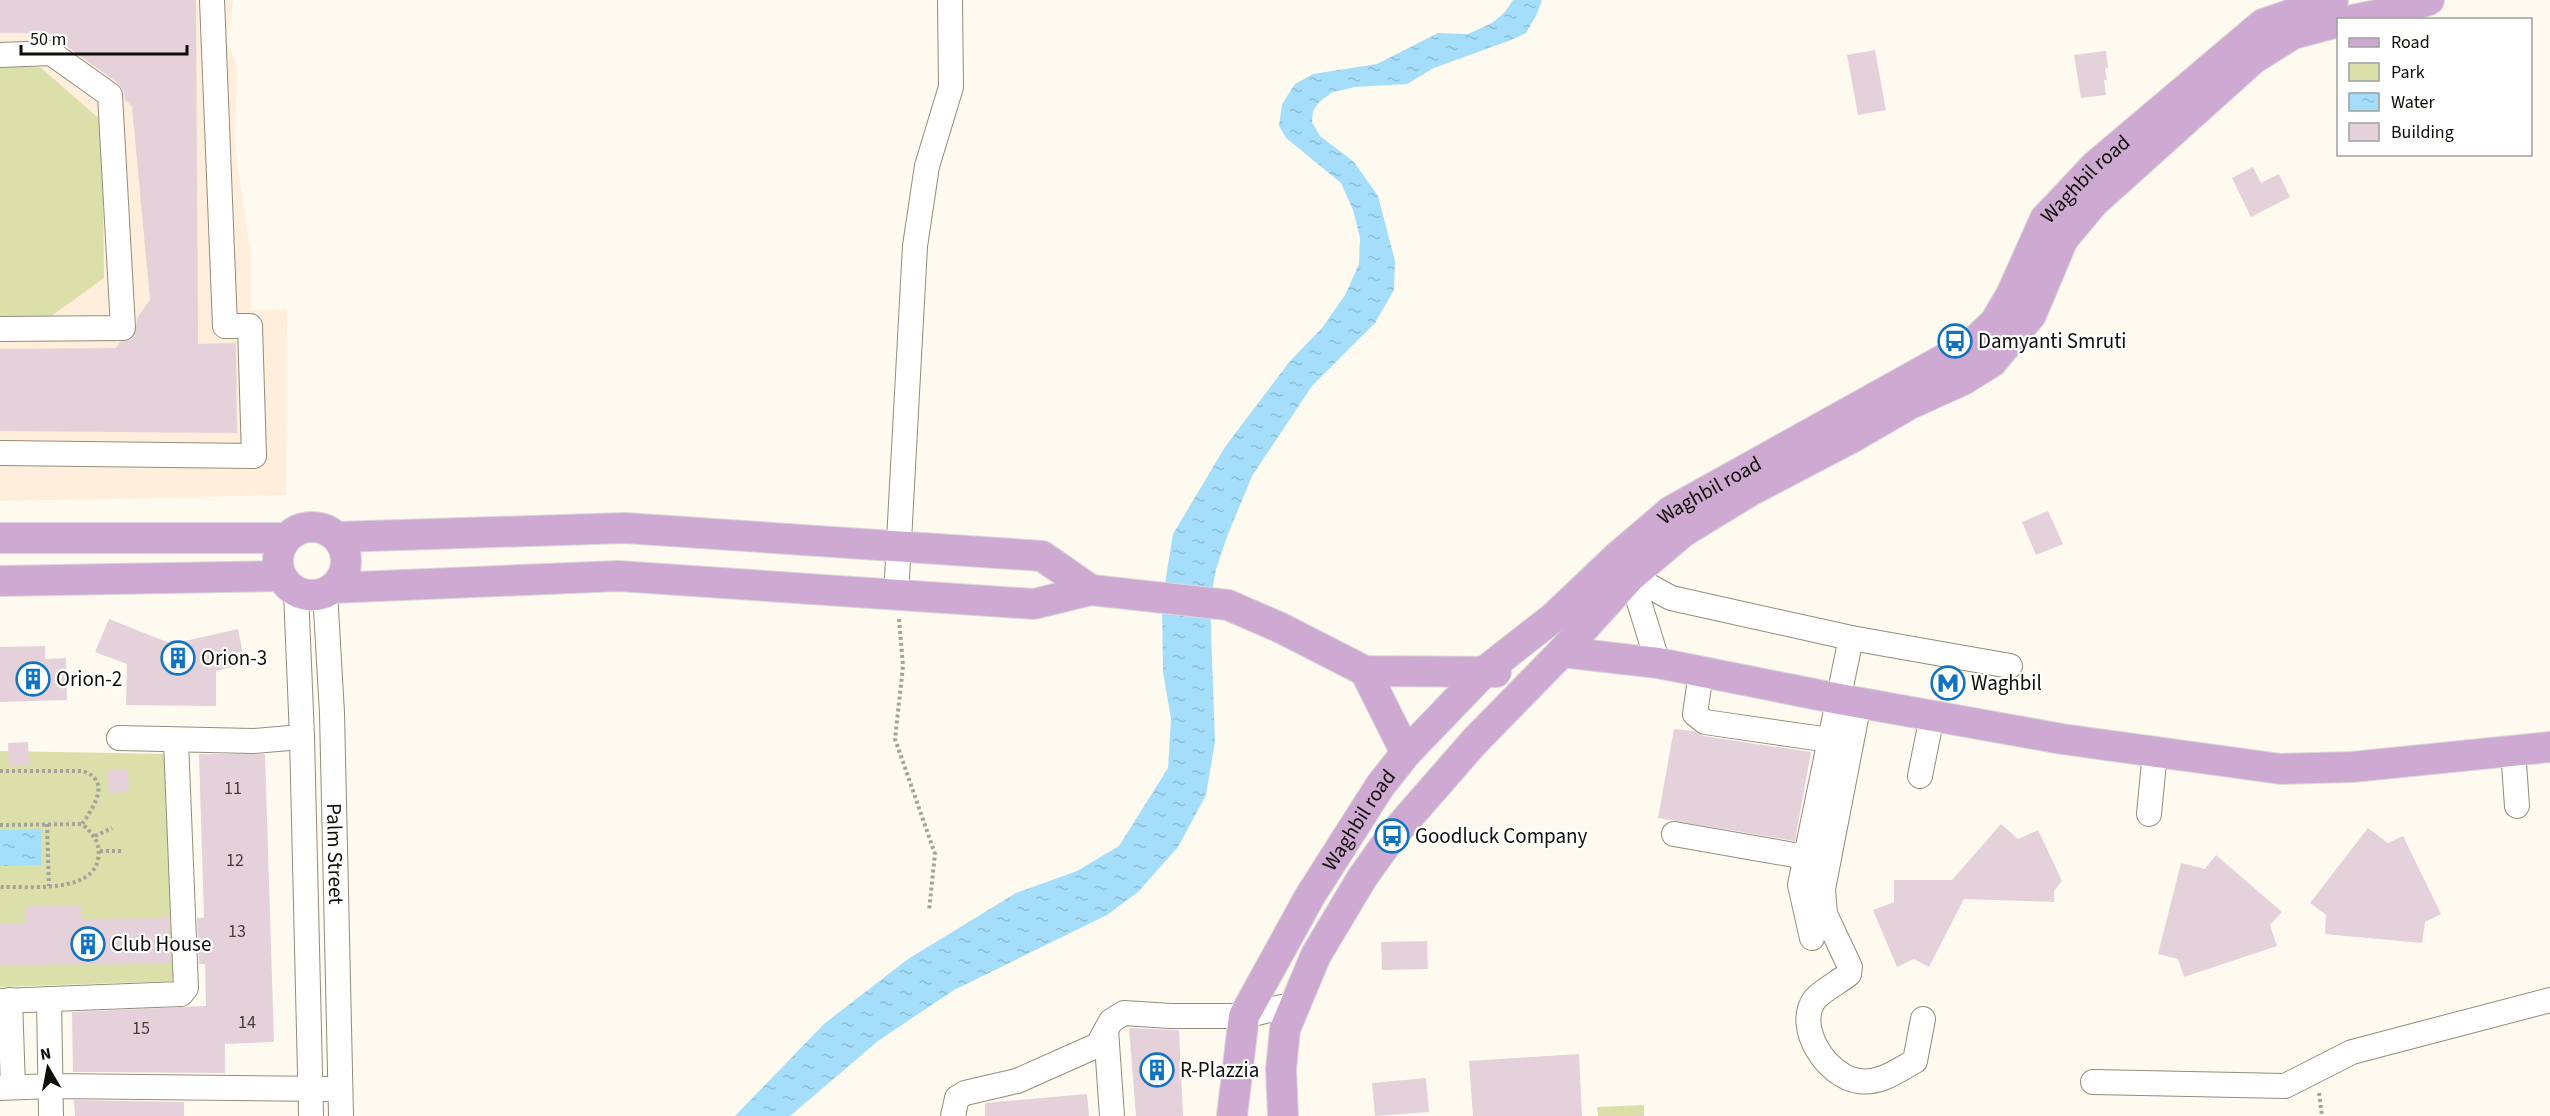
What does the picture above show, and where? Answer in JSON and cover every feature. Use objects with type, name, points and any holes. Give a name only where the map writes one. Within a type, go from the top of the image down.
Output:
[{"type":"main road","name":"Waghbil road","points":[[1232,1116],[1244,1016],[1310,896],[1380,786],[1400,761],[1485,671],[1623,567],[1683,532],[1713,500],[1750,491],[1905,395],[1963,380],[1970,360],[1992,362],[2021,305],[2063,239],[2066,215],[2094,202],[2147,138],[2253,59],[2266,37],[2263,24],[2333,0]]},
{"type":"main road","points":[[2358,18],[2391,6],[2429,0]]},
{"type":"main road","name":"Waghbil road","points":[[2266,37],[2293,34],[2337,22]]},
{"type":"main road","points":[[288,584],[277,556],[285,538],[299,528],[308,526],[325,529],[343,546],[346,568],[341,579],[329,590]]},
{"type":"main road","points":[[336,537],[625,528],[1042,556],[1091,590]]},
{"type":"main road","points":[[0,538],[285,538]]},
{"type":"main road","name":"Waghbil road","points":[[1283,1116],[1281,1068],[1285,1029],[1316,955],[1362,878],[1392,836],[1426,796],[1474,742],[1562,652],[1623,567]]},
{"type":"main road","points":[[0,581],[288,584],[316,595],[329,590],[618,576],[1034,604],[1091,590],[1228,605],[1281,628],[1365,671],[1485,671],[1540,674]]},
{"type":"main road","points":[[1562,652],[1658,663],[2062,740],[2282,769],[2352,767],[2550,747]]},
{"type":"main road","points":[[1365,671],[1400,761],[1426,796]]},
{"type":"street","points":[[0,453],[254,456],[250,326],[225,326],[212,0]]},
{"type":"street","points":[[896,596],[915,246],[927,166],[951,87],[950,0]]},
{"type":"street","points":[[0,55],[51,52],[110,95],[123,328],[0,329]]},
{"type":"street","points":[[1623,567],[1671,598],[1851,638],[2010,666]]},
{"type":"street","points":[[1623,567],[1658,663]]},
{"type":"street","points":[[288,584],[302,737],[311,1116]]},
{"type":"street","name":"Palm Street","points":[[329,590],[341,1116]]},
{"type":"street","points":[[1851,638],[1849,701],[1823,889],[1825,914],[1850,967],[1849,974],[1816,999],[1811,1008],[1810,1023],[1814,1045],[1826,1064],[1842,1076],[1860,1081],[1883,1079],[1914,1061],[1923,1019]]},
{"type":"street","points":[[1701,672],[1695,714],[1705,722],[1830,740]]},
{"type":"street","points":[[1812,938],[1800,885],[1830,740],[1849,701]]},
{"type":"street","points":[[1920,776],[1932,716]]},
{"type":"street","points":[[119,738],[252,741],[302,737]]},
{"type":"street","points":[[176,741],[186,988],[181,994],[5,1000],[6,1087],[339,1089]]},
{"type":"street","points":[[2513,750],[2517,806]]},
{"type":"street","points":[[2149,814],[2155,752]]},
{"type":"street","points":[[1674,834],[1806,856]]},
{"type":"street","points":[[50,999],[51,1116]]},
{"type":"street","points":[[2093,1082],[2285,1086],[2352,1052],[2550,1000]]},
{"type":"street","points":[[952,1116],[957,1098],[964,1093],[1017,1081],[1098,1045],[1111,1021],[1124,1013],[1171,1016],[1244,1016],[1295,1004]]},
{"type":"street","points":[[1106,1030],[1112,1116]]},
{"type":"path","points":[[896,596],[903,666],[895,739],[935,854],[929,911]]},
{"type":"path","points":[[0,771],[82,771],[91,774],[97,780],[95,806],[82,824]]},
{"type":"path","points":[[47,824],[49,886]]},
{"type":"path","points":[[0,825],[82,824],[95,836],[100,851],[96,869],[83,880],[49,886],[0,887]]},
{"type":"path","points":[[95,836],[112,828]]},
{"type":"path","points":[[100,851],[123,851]]},
{"type":"shaded area","points":[[0,0],[233,0],[227,42],[237,66],[235,151],[251,254],[251,310],[287,310],[286,495],[0,501]]},
{"type":"green space","points":[[0,67],[40,67],[102,121],[104,278],[43,322],[0,323]]},
{"type":"green space","points":[[0,751],[172,754],[177,981],[0,987]]},
{"type":"green space","points":[[1644,1105],[1644,1116],[1598,1116],[1597,1107]]},
{"type":"water","points":[[1513,0],[1542,0],[1526,33],[1434,68],[1407,84],[1355,87],[1333,92],[1320,101],[1313,111],[1312,122],[1320,136],[1354,162],[1378,196],[1395,261],[1394,290],[1375,323],[1312,386],[1252,476],[1228,534],[1216,569],[1210,603],[1215,742],[1206,795],[1178,847],[1138,892],[1107,915],[954,990],[878,1041],[790,1116],[735,1116],[825,1023],[908,959],[1016,893],[1077,871],[1119,846],[1168,768],[1171,719],[1163,672],[1162,602],[1173,534],[1225,447],[1290,361],[1322,328],[1345,295],[1359,264],[1360,238],[1353,210],[1341,183],[1286,138],[1279,126],[1282,104],[1295,84],[1313,74],[1377,64],[1438,33],[1468,34],[1492,23],[1505,12]]},
{"type":"water","points":[[41,829],[41,865],[0,866],[0,830]]},
{"type":"building","points":[[0,0],[196,0],[198,344],[236,343],[237,433],[0,431],[0,349],[116,348],[120,342],[130,340],[135,335],[137,318],[150,300],[132,106],[125,100],[123,89],[118,83],[48,33],[0,33]]},
{"type":"building","points":[[1875,50],[1886,110],[1858,115],[1847,55]]},
{"type":"building","points":[[2106,51],[2108,68],[2105,68],[2107,80],[2104,80],[2106,95],[2081,98],[2074,55]]},
{"type":"building","points":[[2253,167],[2261,183],[2279,174],[2290,197],[2251,217],[2232,178]]},
{"type":"building","points":[[2048,511],[2063,544],[2036,555],[2022,522]]},
{"type":"building","name":"Orion-3","points":[[109,619],[172,644],[238,629],[245,664],[216,671],[216,706],[126,705],[127,664],[95,652]]},
{"type":"building","name":"Orion-2","points":[[45,646],[45,659],[66,658],[67,700],[0,702],[0,647]]},
{"type":"building","points":[[1674,729],[1694,731],[1703,736],[1811,752],[1795,841],[1658,818]]},
{"type":"building","points":[[28,742],[29,765],[9,766],[8,743]]},
{"type":"building","points":[[199,754],[265,754],[274,1042],[225,1044],[225,1073],[73,1072],[72,1012],[206,1006],[205,964],[199,964],[197,918],[204,918]]},
{"type":"building","points":[[128,769],[129,792],[109,793],[107,770]]},
{"type":"building","points":[[2001,824],[2018,839],[2038,830],[2062,881],[2054,891],[2054,902],[1964,899],[1929,967],[1914,959],[1897,967],[1873,910],[1894,902],[1894,880],[1952,880]]},
{"type":"building","points":[[2368,828],[2388,843],[2403,836],[2441,914],[2425,922],[2422,943],[2325,934],[2326,915],[2310,903]]},
{"type":"building","points":[[2216,855],[2282,912],[2270,925],[2277,946],[2184,977],[2178,959],[2158,954],[2181,863],[2205,869]]},
{"type":"building","name":"Club House","points":[[25,906],[82,906],[82,919],[169,918],[171,964],[0,965],[0,924],[25,924]]},
{"type":"building","points":[[1427,941],[1428,969],[1382,970],[1381,942]]},
{"type":"building","name":"R-Plazzia","points":[[1129,1028],[1179,1030],[1183,1116],[1136,1116]]},
{"type":"building","points":[[1579,1054],[1582,1116],[1473,1116],[1469,1061]]},
{"type":"building","points":[[1426,1078],[1429,1112],[1375,1116],[1372,1083]]},
{"type":"building","points":[[1087,1094],[1089,1116],[985,1116],[985,1103]]},
{"type":"building","points":[[74,1100],[184,1102],[184,1116],[75,1116]]},
{"type":"place","name":"Damyanti Smruti","points":[[1955,341]]},
{"type":"place","name":"Orion-3","points":[[178,658]]},
{"type":"place","name":"Orion-2","points":[[33,679]]},
{"type":"place","name":"Waghbil","points":[[1948,683]]},
{"type":"place","name":"Goodluck Company","points":[[1392,836]]},
{"type":"place","name":"Club House","points":[[88,944]]},
{"type":"place","name":"R-Plazzia","points":[[1157,1070]]}]
